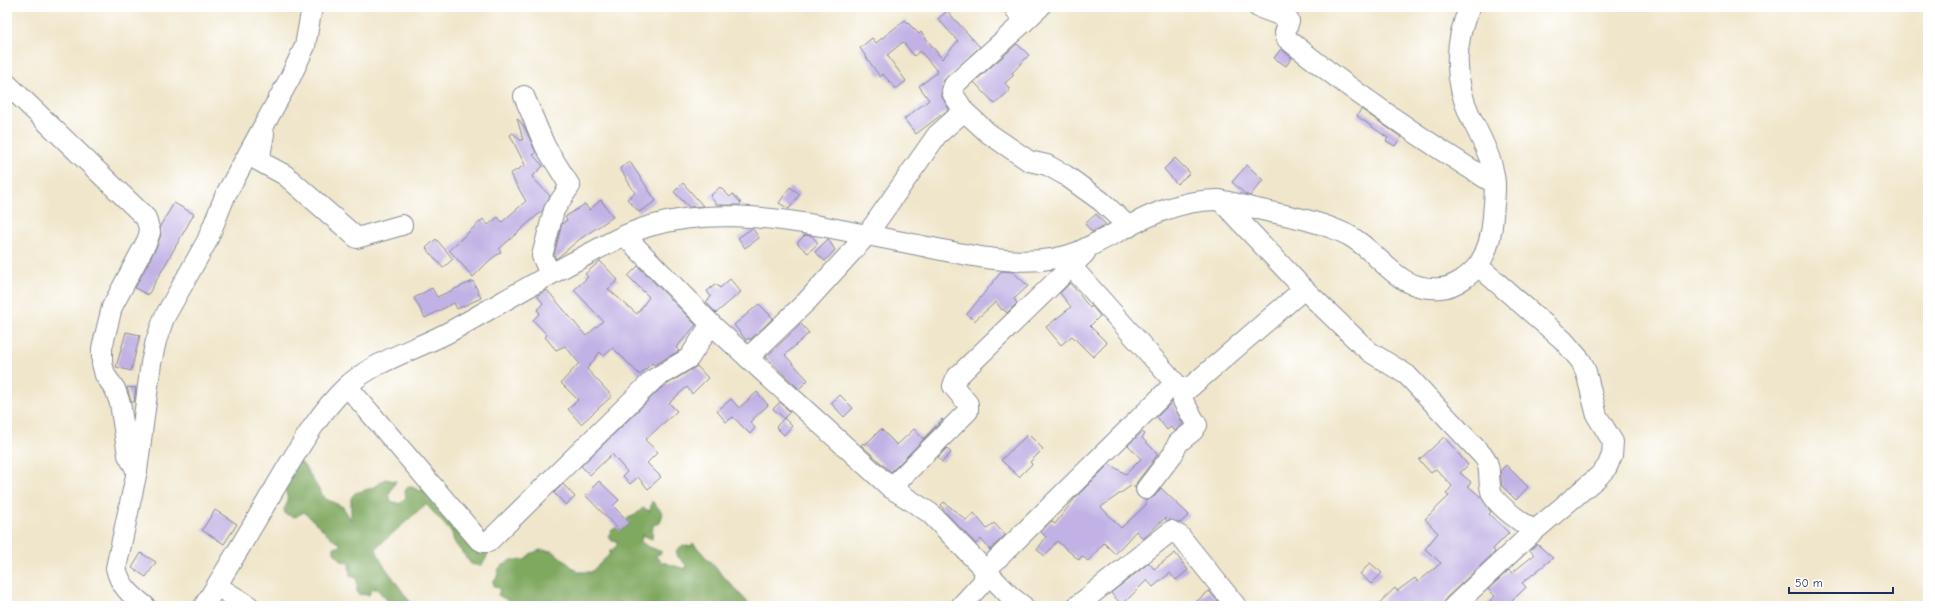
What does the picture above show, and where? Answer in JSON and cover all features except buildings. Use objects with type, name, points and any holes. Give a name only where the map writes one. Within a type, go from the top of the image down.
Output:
[{"type":"street","points":[[145,606],[126,590],[118,579],[116,568],[137,471],[151,363],[156,341],[164,318],[207,241],[225,196],[290,78],[305,46],[312,7]]},
{"type":"street","points":[[1040,7],[1019,15],[954,85],[952,91],[964,111],[988,133],[1029,161],[1047,164],[1101,201],[1129,227]]},
{"type":"street","points":[[1258,7],[1285,17],[1289,21],[1284,33],[1287,39],[1320,65],[1453,158],[1495,184]]},
{"type":"street","points":[[204,606],[315,424],[347,386],[367,372],[444,335],[550,274],[625,236],[651,226],[684,219],[736,216],[760,217],[820,226],[958,254],[1017,260],[1057,259],[1092,246],[1162,210],[1178,204],[1202,200],[1220,200],[1310,221],[1335,230],[1367,248],[1399,278],[1420,288],[1445,288],[1456,284],[1478,266],[1487,252],[1491,236],[1495,184],[1491,162],[1470,116],[1457,75],[1460,34],[1470,7]]},
{"type":"street","points":[[7,84],[146,218],[149,227],[147,241],[112,307],[102,348],[102,363],[105,375],[118,396],[128,455],[137,471]]},
{"type":"street","points":[[524,96],[545,146],[570,186],[554,210],[542,256],[550,274]]},
{"type":"street","points":[[748,358],[808,300],[866,236],[937,135],[964,111]]},
{"type":"street","points":[[266,120],[259,161],[285,175],[358,238],[402,225]]},
{"type":"street","points":[[1220,200],[1304,289],[1370,352],[1407,375],[1485,458],[1488,464],[1491,487],[1496,498],[1534,531]]},
{"type":"street","points":[[625,236],[711,324],[891,488],[930,514],[1010,596],[1023,606]]},
{"type":"street","points":[[891,488],[968,411],[968,404],[952,386],[956,378],[1092,246]]},
{"type":"street","points":[[1071,266],[1179,386],[1187,390],[1304,289]]},
{"type":"street","points":[[1454,606],[1534,531],[1598,477],[1607,467],[1612,455],[1613,442],[1597,416],[1586,372],[1581,361],[1563,340],[1478,266]]},
{"type":"street","points":[[347,386],[478,539],[483,542],[488,542],[654,379],[689,358],[711,324]]},
{"type":"street","points":[[1146,489],[1173,454],[1178,443],[1193,431],[1197,425],[1183,401],[1179,386]]},
{"type":"street","points":[[961,606],[983,582],[985,571],[1179,386]]},
{"type":"street","points":[[1077,606],[1171,531],[1180,536],[1236,606]]},
{"type":"street","points":[[217,586],[249,606]]},
{"type":"green space","points":[[297,458],[305,467],[324,498],[343,507],[351,520],[351,498],[355,493],[372,488],[385,479],[396,481],[389,494],[391,501],[400,504],[406,497],[405,491],[408,487],[412,487],[420,491],[424,488],[485,548],[488,554],[484,562],[480,566],[471,564],[454,542],[452,533],[426,504],[376,548],[379,558],[384,566],[414,606],[392,606],[377,589],[372,589],[369,595],[358,594],[357,578],[350,576],[349,563],[342,561],[334,553],[334,547],[340,547],[340,543],[335,541],[304,512],[295,517],[285,514],[284,509],[287,503],[287,497],[283,485]]},
{"type":"green space","points":[[652,501],[663,513],[660,523],[653,525],[652,539],[642,535],[641,542],[662,552],[656,555],[656,557],[662,562],[685,569],[686,565],[678,557],[676,551],[683,545],[690,546],[693,543],[751,606],[509,606],[509,601],[498,595],[500,589],[494,586],[493,581],[497,577],[499,568],[511,560],[525,560],[530,554],[540,550],[553,551],[578,572],[591,572],[609,555],[610,551],[616,547],[618,542],[612,541],[608,536],[612,530],[624,523],[628,518],[635,515],[643,508],[650,511]]}]
